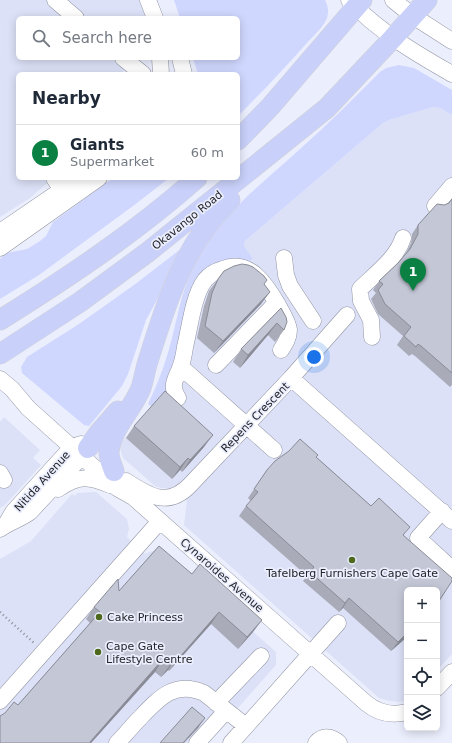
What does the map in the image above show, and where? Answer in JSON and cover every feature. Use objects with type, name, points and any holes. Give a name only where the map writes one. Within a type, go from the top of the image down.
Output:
[{"type":"main road","name":"Okavango Road","points":[[240,178],[327,108],[393,38],[426,0]]},
{"type":"main road","points":[[240,138],[270,107],[356,3]]},
{"type":"main road","points":[[118,479],[109,454],[113,437],[138,396],[168,300],[199,236],[220,210],[327,108]]},
{"type":"main road","points":[[4,317],[95,259],[156,213],[195,180]]},
{"type":"main road","name":"Okavango Road","points":[[0,354],[80,302],[148,252],[238,180]]},
{"type":"main road","points":[[81,449],[98,434],[122,406],[133,391],[146,367]]},
{"type":"street","points":[[55,0],[74,16]]},
{"type":"street","points":[[148,0],[154,16]]},
{"type":"street","points":[[160,0],[165,16]]},
{"type":"street","points":[[393,0],[412,16],[452,40]]},
{"type":"street","points":[[356,3],[393,38],[411,51],[452,74]]},
{"type":"street","points":[[126,60],[140,72]]},
{"type":"street","points":[[160,60],[161,72]]},
{"type":"street","points":[[180,60],[184,72]]},
{"type":"street","points":[[0,232],[58,184],[72,180]]},
{"type":"street","points":[[0,248],[96,180]]},
{"type":"street","points":[[435,206],[452,186]]},
{"type":"street","points":[[372,337],[371,320],[361,302],[360,289],[395,253],[402,243],[403,238]]},
{"type":"street","points":[[284,258],[286,275],[290,286],[313,321]]},
{"type":"street","points":[[178,398],[173,388],[174,382],[181,367],[198,296],[205,280],[215,272],[227,267],[235,266],[244,268],[252,271],[265,284],[287,321],[289,330],[286,342],[281,350]]},
{"type":"street","points":[[216,365],[276,303]]},
{"type":"street","points":[[291,378],[347,315]]},
{"type":"street","points":[[181,367],[274,450]]},
{"type":"street","name":"Repens Crescent","points":[[118,479],[148,494],[165,498],[173,498],[184,491],[291,378],[447,516]]},
{"type":"street","name":"Cynaroides Avenue","points":[[6,384],[36,401],[81,449],[118,479],[133,497],[372,708],[387,713],[395,714],[404,712]]},
{"type":"street","name":"Nitida Avenue","points":[[3,527],[22,518],[44,498],[81,449]]},
{"type":"street","name":"Nitida Avenue","points":[[3,527],[13,512],[81,449]]},
{"type":"street","name":"Nitida Avenue","points":[[44,498],[68,482],[78,478],[118,479]]},
{"type":"street","points":[[447,516],[418,538],[452,569]]},
{"type":"street","points":[[0,701],[160,521]]},
{"type":"street","points":[[231,743],[338,623]]},
{"type":"street","points":[[197,743],[221,707],[262,656]]},
{"type":"street","points":[[440,685],[452,672]]},
{"type":"street","points":[[117,743],[158,699],[176,690],[187,689],[204,693],[246,726]]},
{"type":"street","points":[[316,743],[321,738],[326,737],[335,739],[339,743]]},
{"type":"path","points":[[0,612],[44,652]]},
{"type":"shaded area","points":[[0,0],[140,0],[146,16],[16,16],[16,60],[133,60],[124,72],[16,72],[16,180],[51,180],[30,198],[0,217]]},
{"type":"shaded area","points":[[174,0],[325,0],[328,13],[325,22],[318,32],[240,114],[240,72],[197,72],[194,60],[240,60],[240,16],[179,16]]},
{"type":"shaded area","points":[[399,65],[414,68],[452,90],[452,115],[440,108],[433,107],[383,123],[245,241],[244,246],[253,259],[245,265],[220,265],[179,349],[167,381],[167,392],[152,407],[148,404],[167,355],[187,282],[195,263],[216,230],[241,202],[320,131],[380,72],[386,68]]},
{"type":"shaded area","points":[[433,107],[440,108],[452,115],[452,654],[440,667],[440,587],[404,587],[404,701],[399,702],[379,698],[184,525],[187,501],[172,488],[161,488],[155,486],[123,458],[119,445],[162,397],[166,389],[198,285],[253,260],[244,246],[245,241],[383,123]]},
{"type":"shaded area","points":[[110,180],[166,180],[39,275],[0,299],[0,259],[7,253],[27,249],[40,241],[46,236],[53,222]]},
{"type":"shaded area","points":[[182,248],[164,287],[146,320],[128,374],[122,386],[89,426],[84,425],[22,373],[21,367],[27,357],[79,324],[134,285]]},
{"type":"shaded area","points":[[4,417],[40,450],[33,458],[41,465],[5,505],[0,508],[0,422]]},
{"type":"shaded area","points":[[96,492],[127,519],[129,529],[127,537],[145,554],[154,551],[179,574],[217,600],[276,652],[276,665],[207,743],[0,743],[0,559],[31,541],[72,494],[75,496],[77,493]]},
{"type":"building","points":[[452,199],[452,373],[421,346],[418,344],[416,347],[404,336],[411,327],[385,304],[378,290],[383,284],[379,281],[410,249],[418,234],[418,225],[437,204],[444,205],[449,203]]},
{"type":"building","points":[[242,264],[253,267],[264,276],[267,280],[264,284],[270,292],[223,341],[205,326],[212,293],[218,279],[224,271]]},
{"type":"building","points":[[281,308],[287,322],[284,330],[277,323],[248,355],[241,349]]},
{"type":"building","points":[[165,391],[213,435],[190,460],[188,458],[180,467],[134,426]]},
{"type":"building","name":"Tafelberg Furnishers Cape Gate","points":[[300,439],[318,455],[316,457],[371,506],[379,498],[410,527],[403,535],[452,578],[452,581],[440,599],[440,587],[404,587],[404,636],[398,642],[349,598],[345,603],[310,572],[314,567],[246,506],[258,492],[254,489],[267,470],[275,461],[289,451]]},
{"type":"building","name":"Cape Gate Lifestyle Centre","points":[[159,546],[192,574],[200,564],[262,620],[247,637],[219,612],[178,659],[176,657],[170,665],[163,659],[90,742],[91,743],[0,743],[0,716],[5,713],[14,702],[18,705],[100,612],[94,607],[118,579],[119,591]]},
{"type":"building","points":[[192,707],[205,718],[183,743],[160,743]]},
{"type":"place","name":"Giants","points":[[413,291]]},
{"type":"place","name":"Tafelberg Furnishers Cape Gate","points":[[352,560]]},
{"type":"place","name":"Cake Princess","points":[[99,617]]},
{"type":"place","name":"Cape Gate Lifestyle Centre","points":[[98,652]]}]
